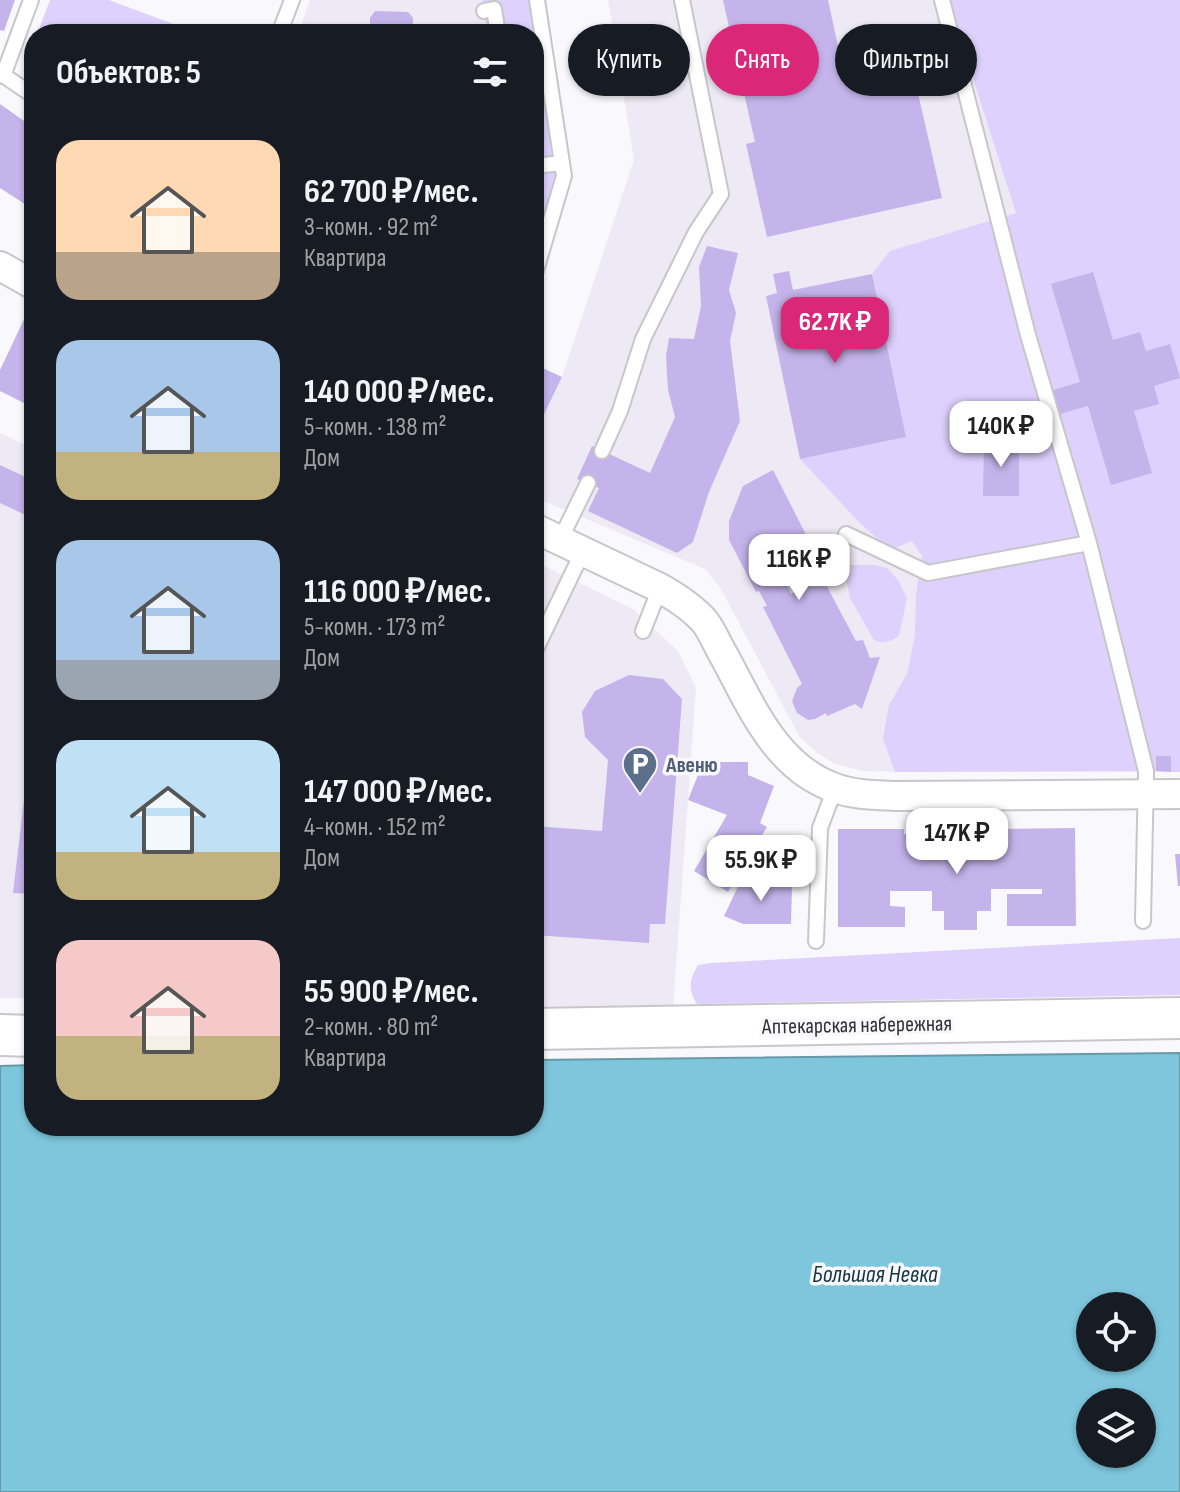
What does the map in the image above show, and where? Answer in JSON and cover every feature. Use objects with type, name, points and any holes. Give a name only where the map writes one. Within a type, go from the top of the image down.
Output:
[{"type":"street","points":[[0,266],[24,279]]},
{"type":"street","points":[[544,533],[660,588],[676,597],[705,622],[763,728],[781,751],[805,772],[835,788],[868,795],[896,796],[1180,794]]},
{"type":"street","name":"Аптекарская набережная","points":[[544,1029],[1180,1018]]},
{"type":"street","points":[[0,1035],[24,1036]]},
{"type":"lane","points":[[24,89],[2,74],[18,15],[31,0]]},
{"type":"lane","points":[[283,24],[292,0]]},
{"type":"lane","points":[[537,0],[538,24]]},
{"type":"lane","points":[[602,451],[620,411],[643,339],[696,232],[721,194],[682,0]]},
{"type":"lane","points":[[942,0],[1028,335],[1089,543],[1146,771],[1143,921]]},
{"type":"lane","points":[[484,11],[494,9],[496,24]]},
{"type":"lane","points":[[544,81],[564,176],[544,243]]},
{"type":"lane","points":[[544,165],[562,163]]},
{"type":"lane","points":[[544,625],[572,546],[588,483]]},
{"type":"lane","points":[[846,534],[928,573],[1089,543]]},
{"type":"lane","points":[[643,631],[660,588]]},
{"type":"lane","points":[[816,941],[820,828],[835,788]]},
{"type":"shaded area","points":[[50,0],[109,0],[173,24],[41,24]]},
{"type":"shaded area","points":[[310,0],[482,0],[486,24],[302,24]]},
{"type":"shaded area","points":[[482,0],[531,0],[535,24],[486,24]]},
{"type":"shaded area","points":[[608,0],[1180,0],[1180,772],[863,771],[835,764],[816,752],[799,736],[721,589],[705,569],[544,501],[544,414],[562,377],[634,160],[624,96],[690,96],[690,24],[612,24]]},
{"type":"shaded area","points":[[948,0],[1180,0],[1180,772],[1171,772],[1156,757],[1156,771],[895,772],[883,739],[889,705],[907,674],[915,635],[916,595],[922,556],[912,541],[890,550],[800,459],[906,437],[872,274],[890,251],[1016,213],[977,91],[977,24],[956,24]]},
{"type":"shaded area","points":[[544,78],[557,161],[544,163]]},
{"type":"shaded area","points":[[558,167],[559,177],[544,226],[544,169]]},
{"type":"shaded area","points":[[0,433],[24,444],[24,998],[0,998]]},
{"type":"shaded area","points":[[848,565],[887,568],[898,580],[907,598],[899,636],[886,642],[874,640],[850,598],[846,579]]},
{"type":"shaded area","points":[[544,566],[633,609],[678,651],[696,688],[673,1009],[544,1007]]},
{"type":"shaded area","points":[[1180,938],[1180,995],[697,1004],[691,989],[698,965],[711,963]]},
{"type":"water","name":"Большая Невка","points":[[1180,1053],[1180,1492],[0,1492],[0,1066],[24,1065],[24,1136],[544,1136],[544,1060]]},
{"type":"building","points":[[0,0],[15,0],[4,31],[0,30]]},
{"type":"building","points":[[723,0],[828,0],[835,32],[835,96],[919,96],[942,198],[767,237],[746,144],[755,142],[745,96],[819,96],[819,24],[728,24]]},
{"type":"building","points":[[375,11],[408,12],[413,24],[370,24]]},
{"type":"building","points":[[0,104],[24,121],[24,204],[0,188]]},
{"type":"building","points":[[707,246],[738,253],[729,290],[736,313],[730,341],[740,421],[709,492],[693,542],[677,553],[588,511],[599,488],[577,479],[592,446],[650,473],[675,417],[668,390],[666,356],[669,338],[694,339],[701,306],[699,267]]},
{"type":"building","points":[[789,271],[793,290],[872,274],[906,437],[800,459],[766,296],[777,293],[773,274]]},
{"type":"building","points":[[1093,272],[1113,340],[1140,332],[1146,351],[1170,344],[1180,378],[1154,386],[1159,404],[1134,411],[1152,473],[1111,485],[1088,406],[1060,414],[1053,390],[1080,382],[1051,284]]},
{"type":"building","points":[[24,319],[24,403],[0,391],[0,370]]},
{"type":"building","points":[[544,369],[562,377],[544,414]]},
{"type":"building","points":[[984,442],[1019,443],[1019,496],[983,496]]},
{"type":"building","points":[[0,465],[24,476],[24,514],[0,503]]},
{"type":"building","points":[[773,470],[819,560],[783,578],[791,594],[823,579],[856,641],[863,640],[870,658],[880,657],[862,709],[855,704],[808,720],[797,713],[792,701],[802,684],[763,607],[767,606],[759,591],[756,592],[729,540],[729,521],[743,486]]},
{"type":"building","name":"Авеню","points":[[629,675],[663,679],[682,699],[665,924],[650,924],[649,943],[544,936],[544,827],[602,831],[608,760],[585,737],[582,712],[595,691]]},
{"type":"building","points":[[1156,756],[1171,756],[1171,772],[1156,771]]},
{"type":"building","points":[[716,762],[748,762],[748,775],[774,786],[760,823],[767,827],[728,892],[694,871],[727,815],[688,800],[701,767],[712,771]]},
{"type":"building","points":[[24,800],[24,894],[13,893]]},
{"type":"building","points":[[1075,828],[1076,926],[1007,926],[1007,894],[1042,894],[1042,889],[991,889],[991,911],[977,911],[977,930],[944,930],[944,911],[932,911],[932,891],[890,891],[890,906],[905,907],[905,927],[838,927],[838,829],[904,829],[904,834],[1006,834],[1006,829]]},
{"type":"building","points":[[1175,854],[1180,854],[1180,886],[1178,886]]},
{"type":"building","points":[[744,874],[766,885],[792,886],[791,924],[743,924],[724,916]]},
{"type":"place","name":"Авеню","points":[[640,795]]}]
